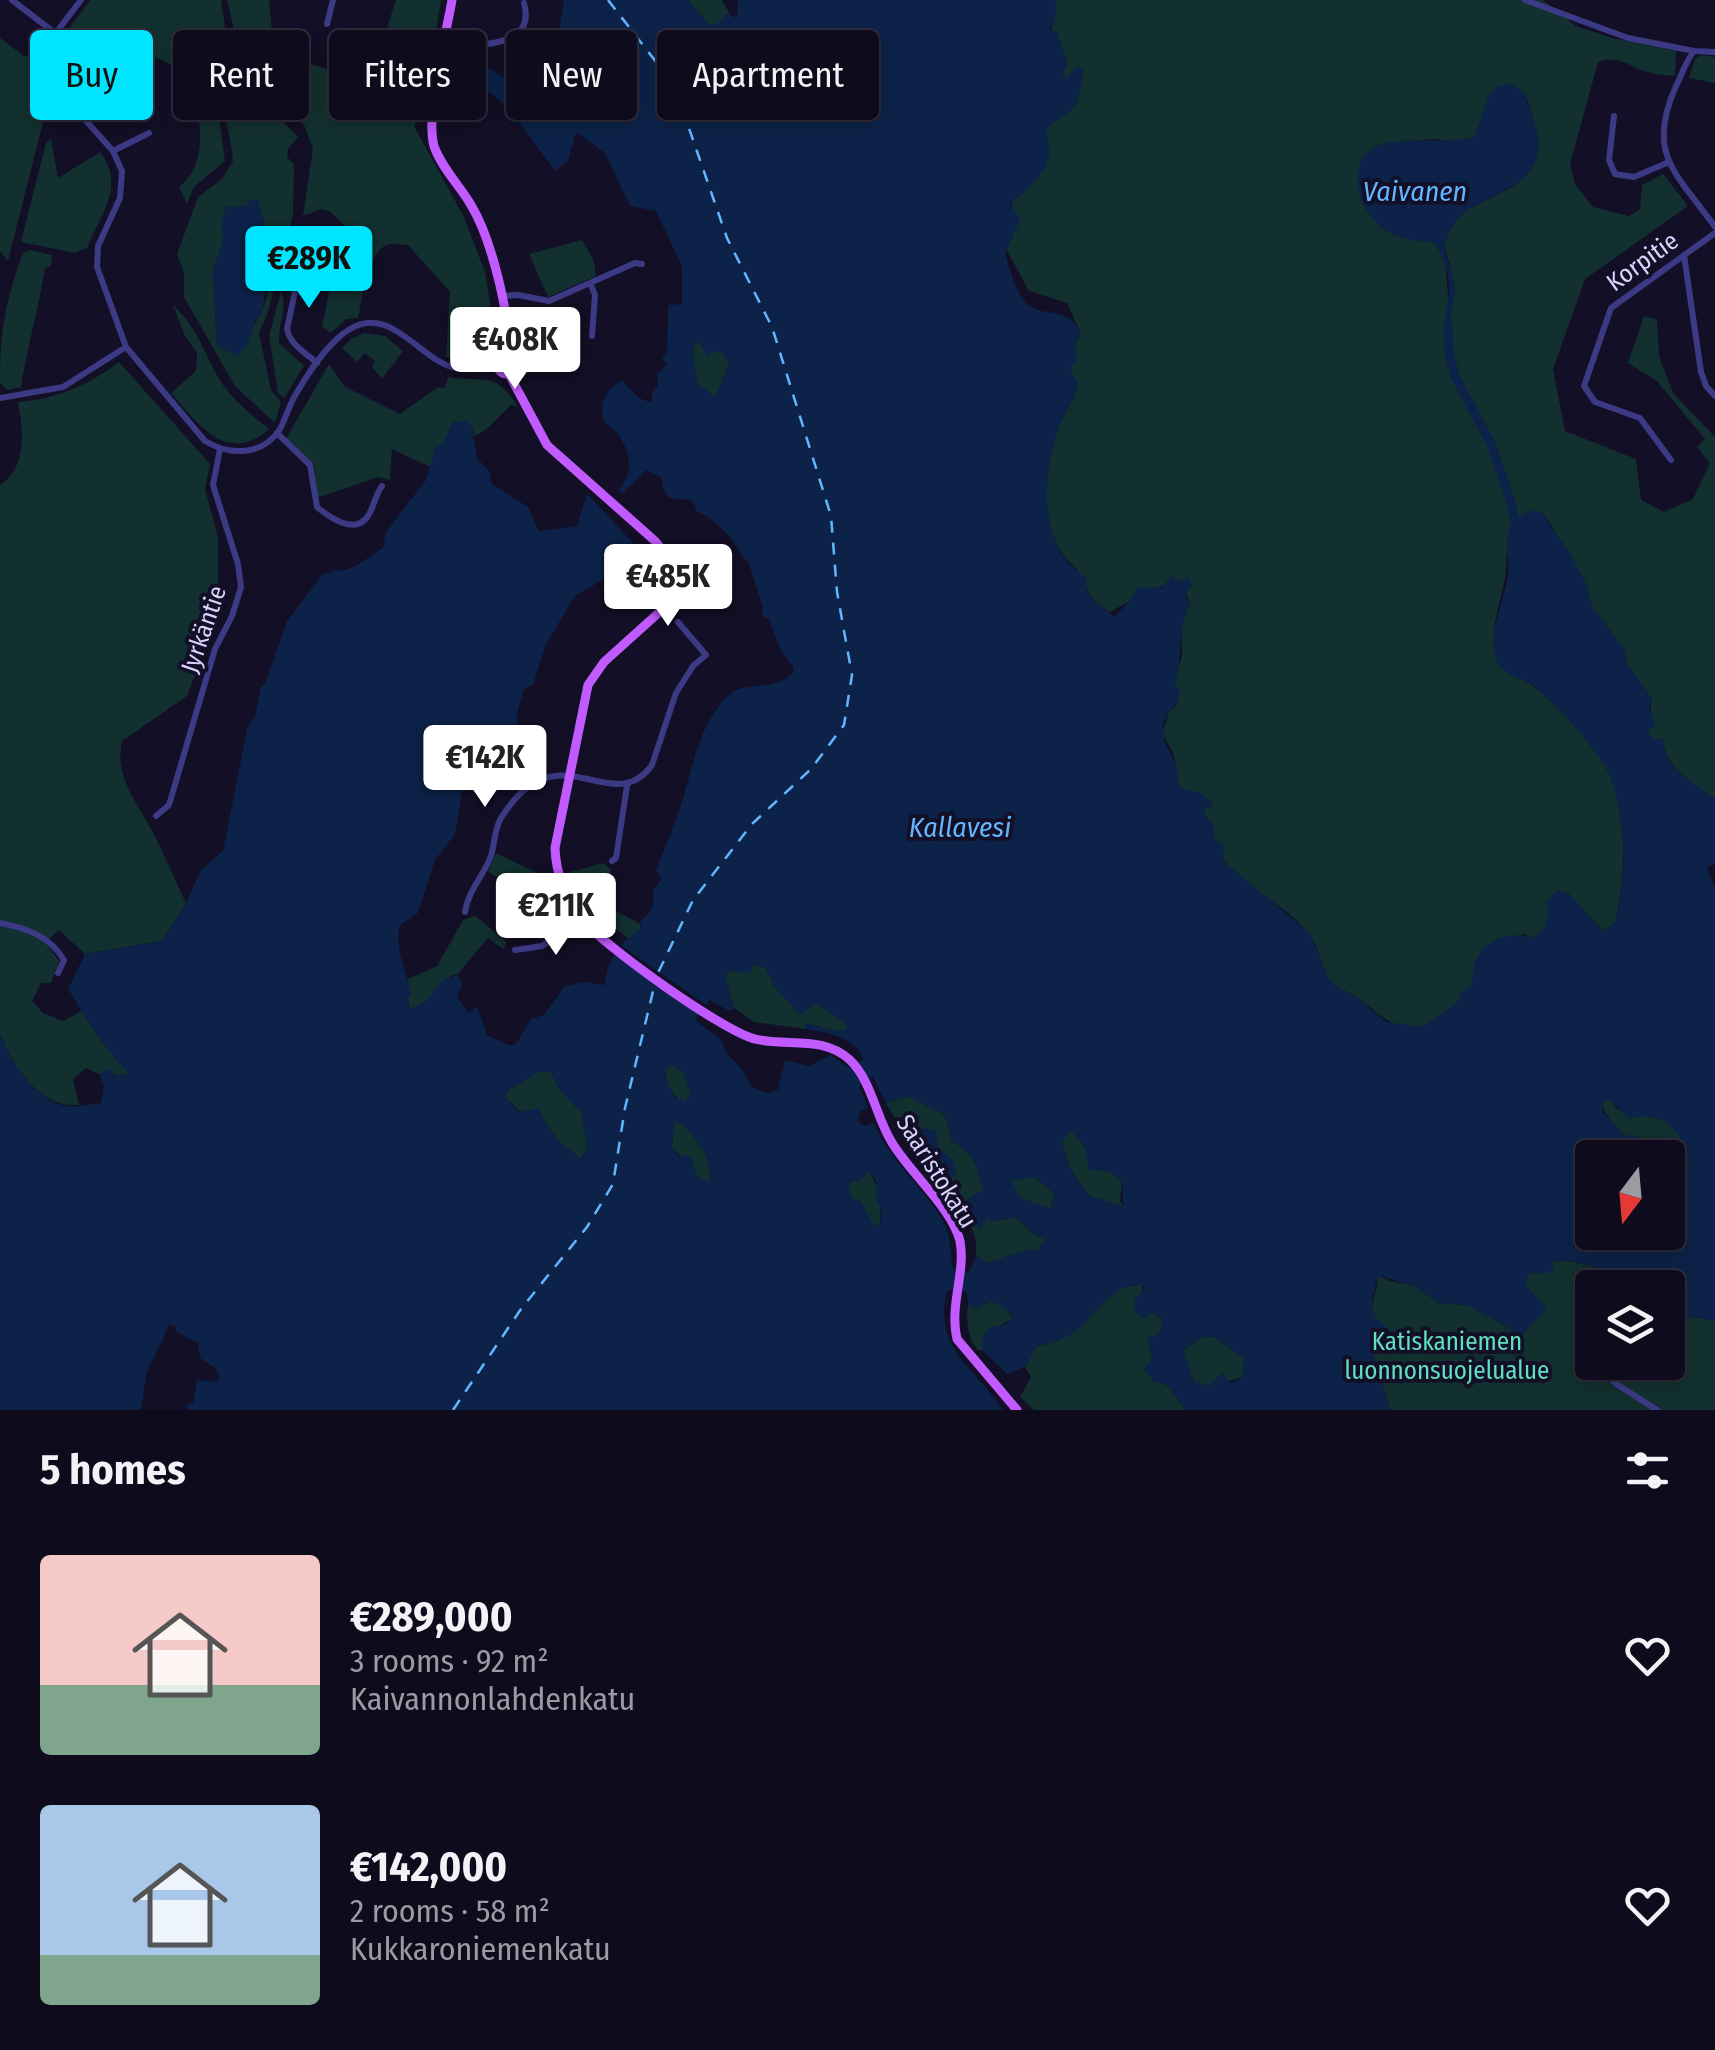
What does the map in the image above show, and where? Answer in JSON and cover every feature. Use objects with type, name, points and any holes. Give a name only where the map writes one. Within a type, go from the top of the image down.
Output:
[{"type":"main road","points":[[447,30],[452,0]]},
{"type":"main road","points":[[433,120],[439,157],[474,210],[501,297],[508,355]]},
{"type":"main road","points":[[508,355],[514,357],[517,366],[509,374],[501,372],[498,364],[502,356],[508,355]]},
{"type":"main road","name":"Saaristokatu","points":[[509,374],[547,444],[655,540],[672,568],[664,608],[604,662],[588,684],[555,848],[563,888],[600,938],[723,1025],[755,1039],[824,1045],[852,1062],[894,1146],[959,1236],[953,1324],[962,1350],[1017,1410]]},
{"type":"street","points":[[12,0],[52,30]]},
{"type":"street","points":[[58,30],[81,0]]},
{"type":"street","points":[[327,24],[333,0]]},
{"type":"street","points":[[1525,0],[1610,32],[1715,52]]},
{"type":"street","points":[[486,42],[512,39],[522,30],[526,19],[524,3]]},
{"type":"street","points":[[1694,51],[1663,118],[1661,133],[1669,162],[1715,230]]},
{"type":"street","points":[[1614,116],[1609,160],[1615,174],[1634,176],[1669,162]]},
{"type":"street","points":[[85,120],[113,152],[122,170],[122,192],[96,258],[126,347],[195,431],[220,449],[258,448],[277,433],[317,363],[344,333],[370,323],[394,329],[435,360],[454,368],[498,364]]},
{"type":"street","points":[[113,152],[149,132]]},
{"type":"street","name":"Korpitie","points":[[1671,460],[1640,418],[1595,402],[1584,386],[1611,308],[1715,230]]},
{"type":"street","points":[[304,250],[288,333],[289,340],[317,363]]},
{"type":"street","points":[[1684,256],[1701,372],[1715,396]]},
{"type":"street","points":[[501,297],[518,295],[549,301],[635,263],[642,264]]},
{"type":"street","points":[[591,285],[595,295],[592,336]]},
{"type":"street","points":[[0,398],[63,387],[126,347]]},
{"type":"street","points":[[277,433],[308,462],[317,507],[337,520],[361,523],[368,517],[382,486]]},
{"type":"street","name":"Jyrkäntie","points":[[156,816],[170,805],[216,648],[241,587],[238,564],[213,486],[220,449]]},
{"type":"street","points":[[466,912],[502,818],[541,777],[569,775],[627,786],[644,776],[652,765],[683,678],[706,654],[678,622]]},
{"type":"street","points":[[612,861],[616,858],[627,786]]},
{"type":"street","points":[[515,950],[542,946],[581,917]]},
{"type":"street","points":[[0,923],[32,932],[52,944],[64,960],[58,973]]},
{"type":"street","points":[[1612,1380],[1657,1410]]},
{"type":"green space","points":[[90,0],[221,0],[225,30],[173,30],[173,68],[153,58],[153,30],[68,30]]},
{"type":"green space","points":[[227,0],[269,0],[272,30],[234,30]]},
{"type":"green space","points":[[396,0],[441,0],[436,30],[386,30]]},
{"type":"green space","points":[[688,0],[722,0],[732,18],[728,14],[718,25],[708,24]]},
{"type":"green space","points":[[1049,0],[1543,0],[1576,26],[1676,51],[1675,76],[1651,73],[1618,60],[1598,62],[1570,164],[1575,184],[1593,207],[1629,216],[1640,209],[1642,185],[1663,174],[1688,206],[1585,279],[1553,369],[1565,431],[1636,459],[1641,500],[1664,512],[1693,499],[1710,463],[1697,447],[1705,439],[1657,381],[1628,363],[1644,316],[1657,319],[1659,356],[1673,393],[1715,437],[1715,798],[1683,776],[1663,744],[1653,740],[1647,730],[1652,699],[1627,663],[1624,649],[1591,605],[1586,584],[1544,514],[1506,555],[1494,637],[1508,671],[1537,689],[1568,718],[1611,778],[1620,811],[1623,850],[1615,923],[1603,931],[1568,893],[1557,891],[1544,931],[1534,938],[1522,934],[1458,1002],[1423,1027],[1385,1019],[1332,982],[1307,931],[1242,880],[1221,856],[1213,825],[1202,810],[1212,805],[1209,801],[1178,784],[1174,755],[1162,733],[1169,712],[1177,705],[1174,682],[1182,656],[1181,621],[1190,605],[1182,581],[1149,590],[1110,612],[1093,599],[1055,540],[1047,508],[1050,457],[1059,426],[1077,390],[1070,370],[1081,334],[1067,303],[1029,291],[1006,249],[1015,182],[1052,28]],"holes":[[[1525,93],[1537,132],[1527,175],[1457,215],[1444,242],[1455,288],[1450,316],[1445,262],[1393,143],[1434,139],[1459,142],[1475,137],[1488,97]]]},
{"type":"green space","points":[[0,38],[24,56],[30,56],[30,120],[43,120],[8,261],[0,251]]},
{"type":"green space","points":[[1702,55],[1715,57],[1715,83],[1689,78],[1695,59]]},
{"type":"green space","points":[[309,63],[329,70],[329,120],[415,120],[415,128],[464,217],[485,272],[496,339],[494,349],[472,360],[446,357],[450,292],[408,245],[389,245],[377,253],[358,318],[346,319],[331,333],[322,327],[331,283],[354,260],[356,243],[331,212],[322,209],[303,216],[313,148],[299,120],[309,120]]},
{"type":"green space","points":[[198,120],[220,123],[225,161],[194,187],[187,204],[179,187],[192,172],[199,152]]},
{"type":"green space","points":[[226,120],[281,120],[298,137],[287,157],[294,164],[293,215],[259,333],[271,390],[281,402],[275,423],[235,386],[184,297],[184,273],[177,254],[198,197],[222,179],[233,161]],"holes":[[[257,200],[268,249],[269,282],[261,313],[252,327],[217,345],[213,271],[223,242],[222,221],[227,207],[246,206]]]},
{"type":"green space","points":[[51,139],[58,178],[100,152],[111,177],[99,223],[87,248],[75,253],[21,242],[46,143]]},
{"type":"green space","points":[[582,240],[594,261],[596,276],[548,297],[529,254]]},
{"type":"green space","points":[[30,250],[52,255],[51,266],[45,268],[21,387],[8,390],[0,383],[5,317],[23,253]]},
{"type":"green space","points":[[281,292],[284,303],[279,343],[304,366],[284,398],[278,393],[269,336]]},
{"type":"green space","points":[[173,305],[196,334],[228,391],[269,429],[254,439],[227,442],[203,428],[171,393],[196,371],[197,353],[185,336]]},
{"type":"green space","points":[[364,333],[385,336],[403,351],[382,379],[372,367],[375,361],[365,353],[357,362],[342,348]]},
{"type":"green space","points":[[699,340],[724,353],[729,365],[716,397],[697,384],[692,348]]},
{"type":"green space","points":[[119,362],[210,464],[205,489],[218,537],[218,615],[187,696],[122,741],[120,753],[126,784],[186,903],[162,941],[85,954],[59,930],[45,942],[59,961],[51,983],[41,983],[32,1001],[43,1013],[63,1021],[82,1011],[129,1074],[117,1076],[108,1070],[99,1074],[86,1068],[73,1079],[79,1105],[52,1100],[40,1093],[21,1072],[0,1034],[0,485],[19,458],[22,435],[18,402],[72,389]]},
{"type":"green space","points":[[329,364],[345,387],[400,414],[438,387],[445,388],[448,377],[496,383],[518,407],[511,405],[474,436],[473,430],[449,434],[436,448],[430,467],[392,449],[390,480],[378,477],[317,498],[314,466],[286,439]]},
{"type":"green space","points":[[496,853],[544,876],[529,894],[488,872]]},
{"type":"green space","points":[[603,863],[611,869],[603,905],[641,924],[629,939],[594,910],[570,872]]},
{"type":"green space","points":[[475,916],[507,942],[503,949],[488,938],[457,975],[452,975],[426,1002],[409,1009],[406,980],[437,966],[463,920]]},
{"type":"green space","points":[[754,964],[765,967],[775,987],[817,1003],[848,1025],[846,1030],[806,1023],[806,1029],[754,1022],[734,1008],[725,976],[731,970]]},
{"type":"green space","points":[[512,1051],[521,1056],[522,1069],[517,1075],[503,1076],[503,1058]]},
{"type":"green space","points":[[672,1064],[683,1072],[691,1096],[684,1103],[667,1083],[666,1067]]},
{"type":"green space","points":[[551,1071],[559,1089],[582,1113],[588,1147],[581,1158],[556,1137],[539,1109],[520,1112],[505,1097],[506,1091],[539,1072]]},
{"type":"green space","points":[[907,1096],[945,1115],[952,1141],[965,1150],[977,1168],[984,1190],[961,1208],[944,1187],[956,1172],[938,1147],[912,1131],[905,1137],[886,1103]]},
{"type":"green space","points":[[1601,1101],[1612,1101],[1618,1110],[1664,1122],[1682,1140],[1633,1140],[1604,1111]]},
{"type":"green space","points":[[679,1122],[702,1148],[711,1173],[710,1182],[698,1177],[672,1147],[674,1123]]},
{"type":"green space","points":[[1071,1129],[1085,1148],[1089,1169],[1109,1171],[1122,1181],[1120,1201],[1124,1207],[1089,1196],[1071,1170],[1061,1143]]},
{"type":"green space","points":[[868,1172],[878,1190],[880,1204],[880,1224],[874,1227],[859,1199],[854,1202],[848,1191],[851,1180]]},
{"type":"green space","points":[[1035,1177],[1054,1193],[1051,1209],[1020,1198],[1010,1179]]},
{"type":"green space","points":[[987,1217],[995,1221],[1016,1217],[1047,1240],[1037,1250],[988,1263],[976,1256],[976,1240],[968,1219],[974,1225]]},
{"type":"green space","name":"Katiskaniemen luonnonsuojelualue","points":[[1566,1260],[1600,1270],[1575,1270],[1575,1380],[1685,1380],[1685,1316],[1715,1321],[1715,1410],[1390,1410],[1374,1355],[1384,1346],[1371,1310],[1379,1276],[1413,1285],[1439,1303],[1468,1305],[1522,1335],[1531,1295],[1525,1285],[1528,1273],[1552,1261]]},
{"type":"green space","points":[[1141,1284],[1152,1312],[1163,1319],[1152,1359],[1153,1381],[1167,1385],[1186,1410],[1034,1410],[1020,1397],[1031,1377],[1025,1367],[1036,1346],[1064,1338],[1117,1291]]},
{"type":"green space","points":[[992,1301],[1005,1307],[1013,1318],[982,1337],[982,1350],[978,1350],[968,1329],[968,1304],[976,1308]]},
{"type":"green space","points":[[1213,1336],[1244,1358],[1243,1377],[1209,1387],[1194,1382],[1183,1350],[1200,1338]]},
{"type":"water","name":"Kallavesi","points":[[564,0],[688,0],[708,24],[718,24],[726,13],[737,18],[738,0],[1056,0],[1055,22],[1049,30],[1057,32],[1068,64],[1063,73],[1066,79],[1077,67],[1083,70],[1081,89],[1074,106],[1046,131],[1049,154],[1042,173],[1010,203],[1020,220],[1005,254],[1025,302],[1069,318],[1081,334],[1075,344],[1077,360],[1070,370],[1077,390],[1059,427],[1048,473],[1049,520],[1059,550],[1086,579],[1092,598],[1114,617],[1138,587],[1161,588],[1172,576],[1182,581],[1188,578],[1192,585],[1185,595],[1190,605],[1183,624],[1175,682],[1180,695],[1163,730],[1179,776],[1178,784],[1183,790],[1204,795],[1213,806],[1202,810],[1213,825],[1215,840],[1224,845],[1223,861],[1310,933],[1330,982],[1358,998],[1386,1022],[1423,1027],[1458,1002],[1464,989],[1471,987],[1476,960],[1488,945],[1514,935],[1534,938],[1539,934],[1547,918],[1547,902],[1557,891],[1568,893],[1603,931],[1615,923],[1622,889],[1623,851],[1620,812],[1611,779],[1589,743],[1568,719],[1538,689],[1499,665],[1493,645],[1508,575],[1510,528],[1518,518],[1534,510],[1544,514],[1586,584],[1591,605],[1624,649],[1627,663],[1652,699],[1649,709],[1656,725],[1647,730],[1654,740],[1663,738],[1668,758],[1681,774],[1715,798],[1715,864],[1707,868],[1715,888],[1715,1321],[1685,1316],[1685,1270],[1600,1270],[1571,1261],[1553,1261],[1554,1269],[1548,1273],[1528,1273],[1526,1285],[1547,1309],[1522,1335],[1468,1305],[1439,1303],[1413,1285],[1379,1276],[1373,1310],[1389,1337],[1374,1355],[1390,1410],[1186,1410],[1167,1385],[1153,1381],[1144,1369],[1152,1359],[1147,1339],[1160,1333],[1163,1319],[1152,1312],[1145,1319],[1135,1312],[1134,1300],[1145,1289],[1141,1284],[1119,1290],[1073,1332],[1036,1346],[1025,1367],[1007,1374],[982,1350],[982,1337],[990,1327],[1004,1325],[1012,1314],[992,1301],[976,1308],[968,1304],[967,1293],[947,1291],[944,1311],[951,1343],[1003,1410],[188,1410],[197,1380],[216,1382],[220,1377],[215,1368],[200,1358],[198,1343],[168,1325],[147,1372],[141,1410],[0,1410],[0,1034],[26,1080],[57,1103],[101,1103],[104,1085],[99,1074],[108,1069],[117,1076],[129,1074],[98,1037],[68,989],[85,954],[162,941],[201,870],[223,851],[248,725],[255,717],[261,687],[287,621],[324,573],[352,568],[383,548],[386,532],[426,480],[436,447],[442,445],[453,422],[471,424],[477,458],[489,471],[492,484],[528,507],[539,531],[577,526],[587,494],[636,546],[630,564],[575,596],[545,646],[533,685],[524,689],[517,713],[518,735],[489,777],[470,780],[463,787],[455,834],[435,860],[418,913],[400,925],[400,951],[411,994],[407,1000],[409,1009],[426,1002],[443,980],[457,975],[463,984],[457,997],[468,1013],[476,1007],[487,1035],[515,1045],[531,1019],[544,1015],[565,986],[586,982],[605,985],[616,952],[640,929],[641,920],[652,907],[653,891],[662,879],[656,871],[709,721],[736,690],[777,682],[793,673],[769,619],[762,616],[748,561],[725,531],[696,511],[689,500],[670,498],[663,490],[662,478],[647,470],[622,494],[619,489],[629,462],[624,444],[604,422],[603,403],[622,381],[639,398],[652,403],[657,373],[667,365],[662,358],[667,353],[668,305],[682,304],[682,266],[656,211],[630,206],[605,153],[576,132],[568,161],[555,171],[518,120],[637,120],[637,30],[559,30]],"holes":[[[698,340],[707,356],[717,351],[723,353],[729,365],[716,397],[697,383],[692,348]],[[755,964],[765,968],[775,987],[800,1015],[817,1004],[848,1025],[845,1030],[836,1031],[805,1023],[806,1029],[847,1040],[863,1059],[849,1068],[830,1055],[810,1066],[785,1060],[778,1089],[771,1093],[753,1087],[726,1052],[721,1039],[696,1018],[710,1000],[729,1011],[734,1008],[725,976],[731,970],[749,974]],[[671,1064],[683,1072],[691,1096],[684,1102],[675,1098],[664,1076]],[[551,1071],[559,1089],[581,1113],[588,1147],[582,1158],[555,1138],[539,1108],[519,1112],[505,1097],[506,1091],[539,1072]],[[873,1077],[886,1103],[907,1096],[945,1115],[952,1141],[965,1150],[979,1174],[983,1190],[961,1208],[980,1229],[987,1218],[995,1221],[1016,1217],[1046,1240],[1037,1250],[988,1263],[976,1256],[969,1272],[952,1268],[943,1221],[874,1123],[865,1126],[857,1121],[861,1110],[868,1108],[859,1086]],[[679,1122],[702,1148],[710,1181],[698,1177],[691,1158],[686,1154],[679,1157],[672,1147],[674,1123]],[[1071,1130],[1085,1148],[1089,1170],[1109,1171],[1122,1181],[1123,1206],[1089,1196],[1071,1170],[1061,1143]],[[868,1172],[876,1180],[877,1203],[882,1210],[880,1224],[875,1227],[858,1198],[853,1201],[849,1191],[850,1180],[858,1183]],[[1035,1177],[1054,1193],[1051,1209],[1020,1198],[1011,1180]],[[1213,1336],[1244,1358],[1243,1377],[1231,1383],[1222,1373],[1209,1386],[1194,1382],[1183,1350],[1200,1338]]]},
{"type":"water","name":"Kallavesi","points":[[486,66],[506,79],[506,105],[486,90]]},
{"type":"water","name":"Vaivanen","points":[[1511,84],[1525,93],[1537,131],[1538,153],[1531,169],[1520,180],[1464,213],[1453,224],[1445,244],[1455,289],[1448,324],[1448,277],[1437,248],[1433,242],[1399,237],[1378,225],[1363,204],[1357,179],[1359,167],[1365,156],[1383,144],[1475,137],[1488,97],[1498,86]]},
{"type":"water","points":[[251,200],[258,200],[271,249],[262,315],[255,320],[247,346],[236,356],[217,345],[213,272],[223,242],[222,221],[227,207],[246,206]]},
{"type":"water","points":[[936,1130],[938,1148],[953,1160],[956,1172],[944,1187],[908,1141],[912,1131]]},
{"type":"pier","points":[[616,942],[709,1007],[703,1016],[610,951]]},
{"type":"waterway","points":[[1448,324],[1455,376],[1491,444],[1517,533]]},
{"type":"ferry route","points":[[608,0],[674,85],[727,238],[772,327],[831,516],[837,592],[852,675],[844,725],[811,769],[752,824],[693,900],[657,975]]},
{"type":"ferry route","points":[[453,1410],[521,1309],[587,1227],[613,1184],[625,1108],[655,983]]}]
